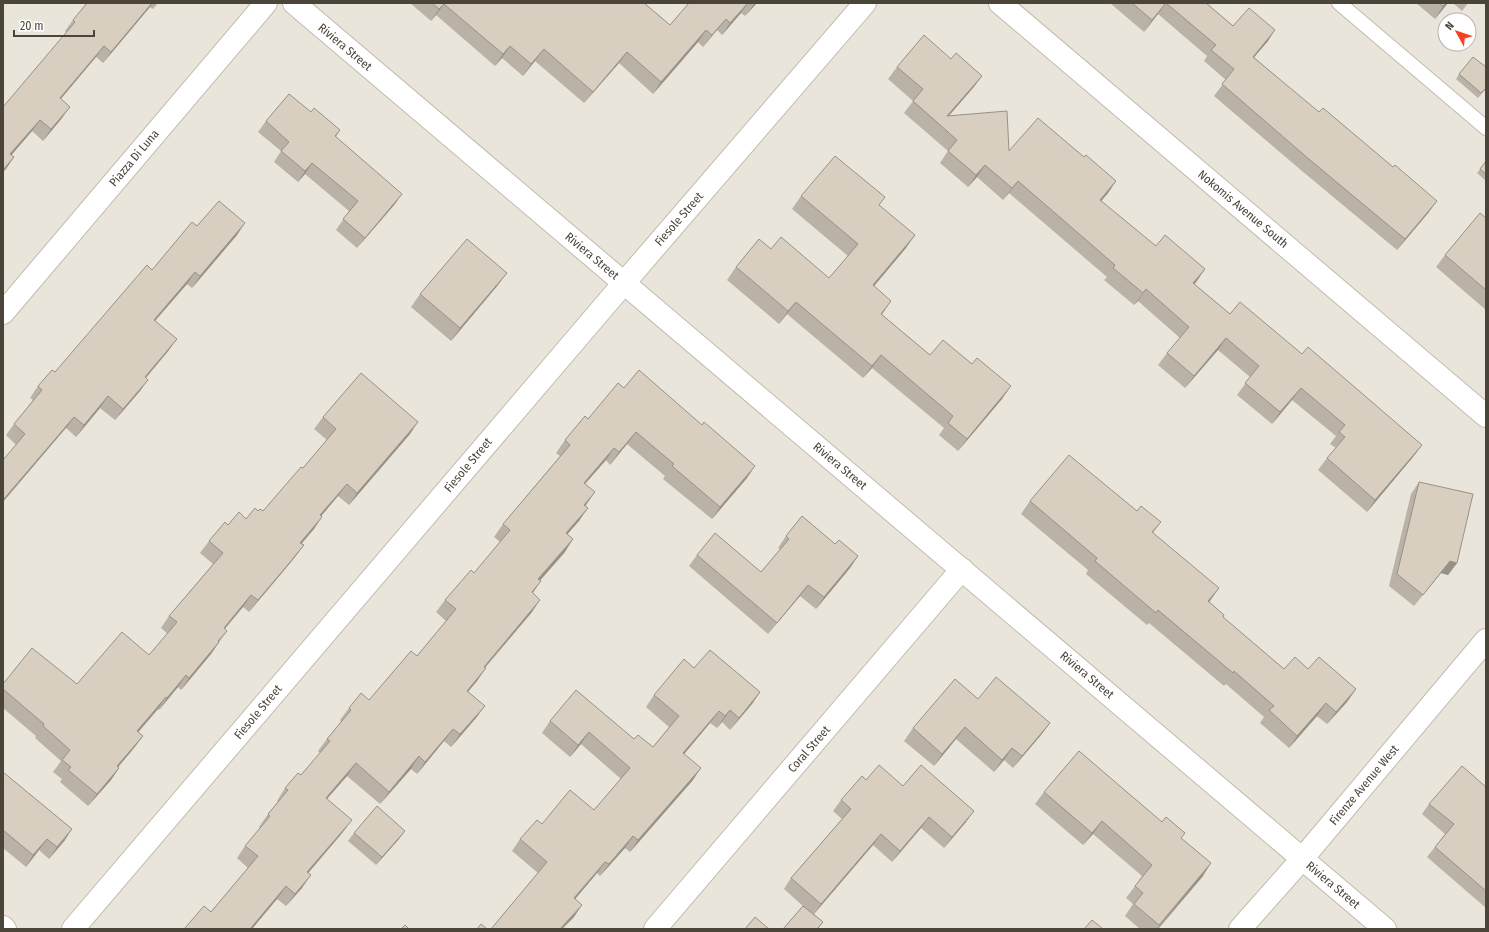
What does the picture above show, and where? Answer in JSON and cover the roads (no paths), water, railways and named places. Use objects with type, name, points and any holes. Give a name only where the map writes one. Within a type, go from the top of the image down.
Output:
[{"type":"street","name":"Piazza Di Luna","points":[[3,313],[266,3]]},
{"type":"street","name":"Riviera Street","points":[[294,3],[1384,929]]},
{"type":"street","name":"Fiesole Street","points":[[73,929],[865,3]]},
{"type":"street","name":"Nokomis Avenue South","points":[[1000,3],[1486,416]]},
{"type":"street","name":"Coral Street","points":[[655,929],[962,569]]},
{"type":"street","name":"Firenze Avenue West","points":[[1240,929],[1486,640]]},
{"type":"lane","points":[[1339,3],[1486,128]]}]
